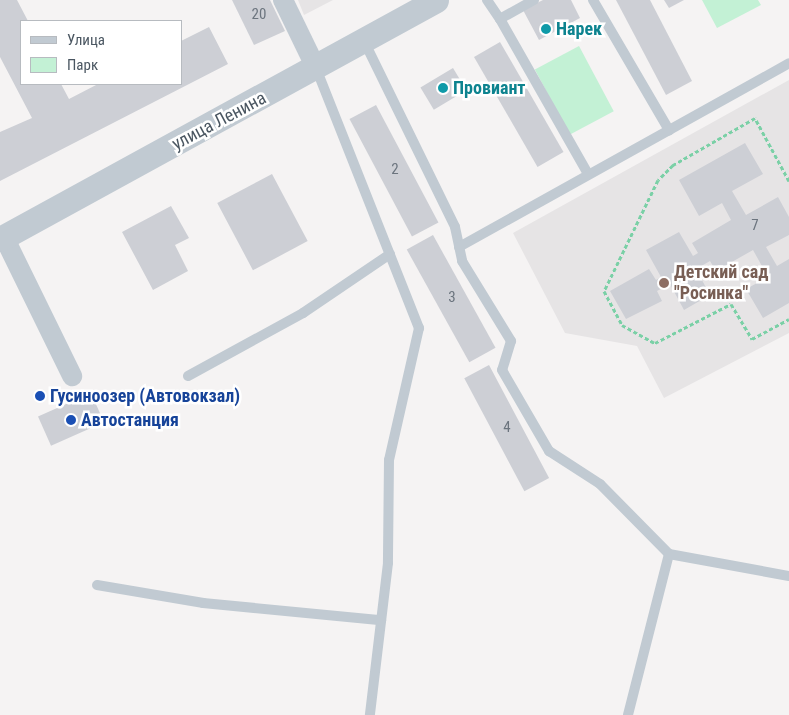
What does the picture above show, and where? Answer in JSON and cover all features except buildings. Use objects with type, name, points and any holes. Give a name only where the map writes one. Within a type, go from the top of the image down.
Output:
[{"type":"street","points":[[283,0],[316,68]]},
{"type":"street","name":"улица Ленина","points":[[2,238],[316,68],[436,0]]},
{"type":"street","points":[[2,238],[72,376]]},
{"type":"lane","points":[[487,0],[588,174]]},
{"type":"lane","points":[[500,20],[534,0]]},
{"type":"lane","points":[[593,0],[669,130]]},
{"type":"lane","points":[[364,41],[455,227],[462,261],[511,341],[502,370],[549,451],[600,484],[669,554],[789,576]]},
{"type":"lane","points":[[459,247],[789,63]]},
{"type":"lane","points":[[316,68],[419,328],[389,460],[388,563],[370,715]]},
{"type":"lane","points":[[188,376],[303,313],[390,254]]},
{"type":"lane","points":[[628,715],[669,554]]},
{"type":"lane","points":[[98,585],[203,603],[381,620]]},
{"type":"path","points":[[789,181],[755,118],[673,165],[658,180],[604,291],[622,326],[655,343],[731,304],[752,339],[789,319]]},
{"type":"shaded area","points":[[298,0],[333,0],[304,15]]},
{"type":"shaded area","name":"Детский сад \"Росинка\"","points":[[789,80],[789,333],[664,398],[637,346],[565,333],[513,233]]},
{"type":"green space","points":[[702,0],[758,0],[761,5],[717,28]]},
{"type":"green space","points":[[579,46],[614,111],[570,135],[535,69]]},
{"type":"place","name":"Нарек","points":[[546,29]]},
{"type":"place","name":"Провиант","points":[[443,88]]},
{"type":"place","name":"Детский сад \"Росинка\"","points":[[664,283]]},
{"type":"place","name":"Гусиноозер (Автовокзал)","points":[[40,396]]},
{"type":"place","name":"Автостанция","points":[[71,420]]}]
